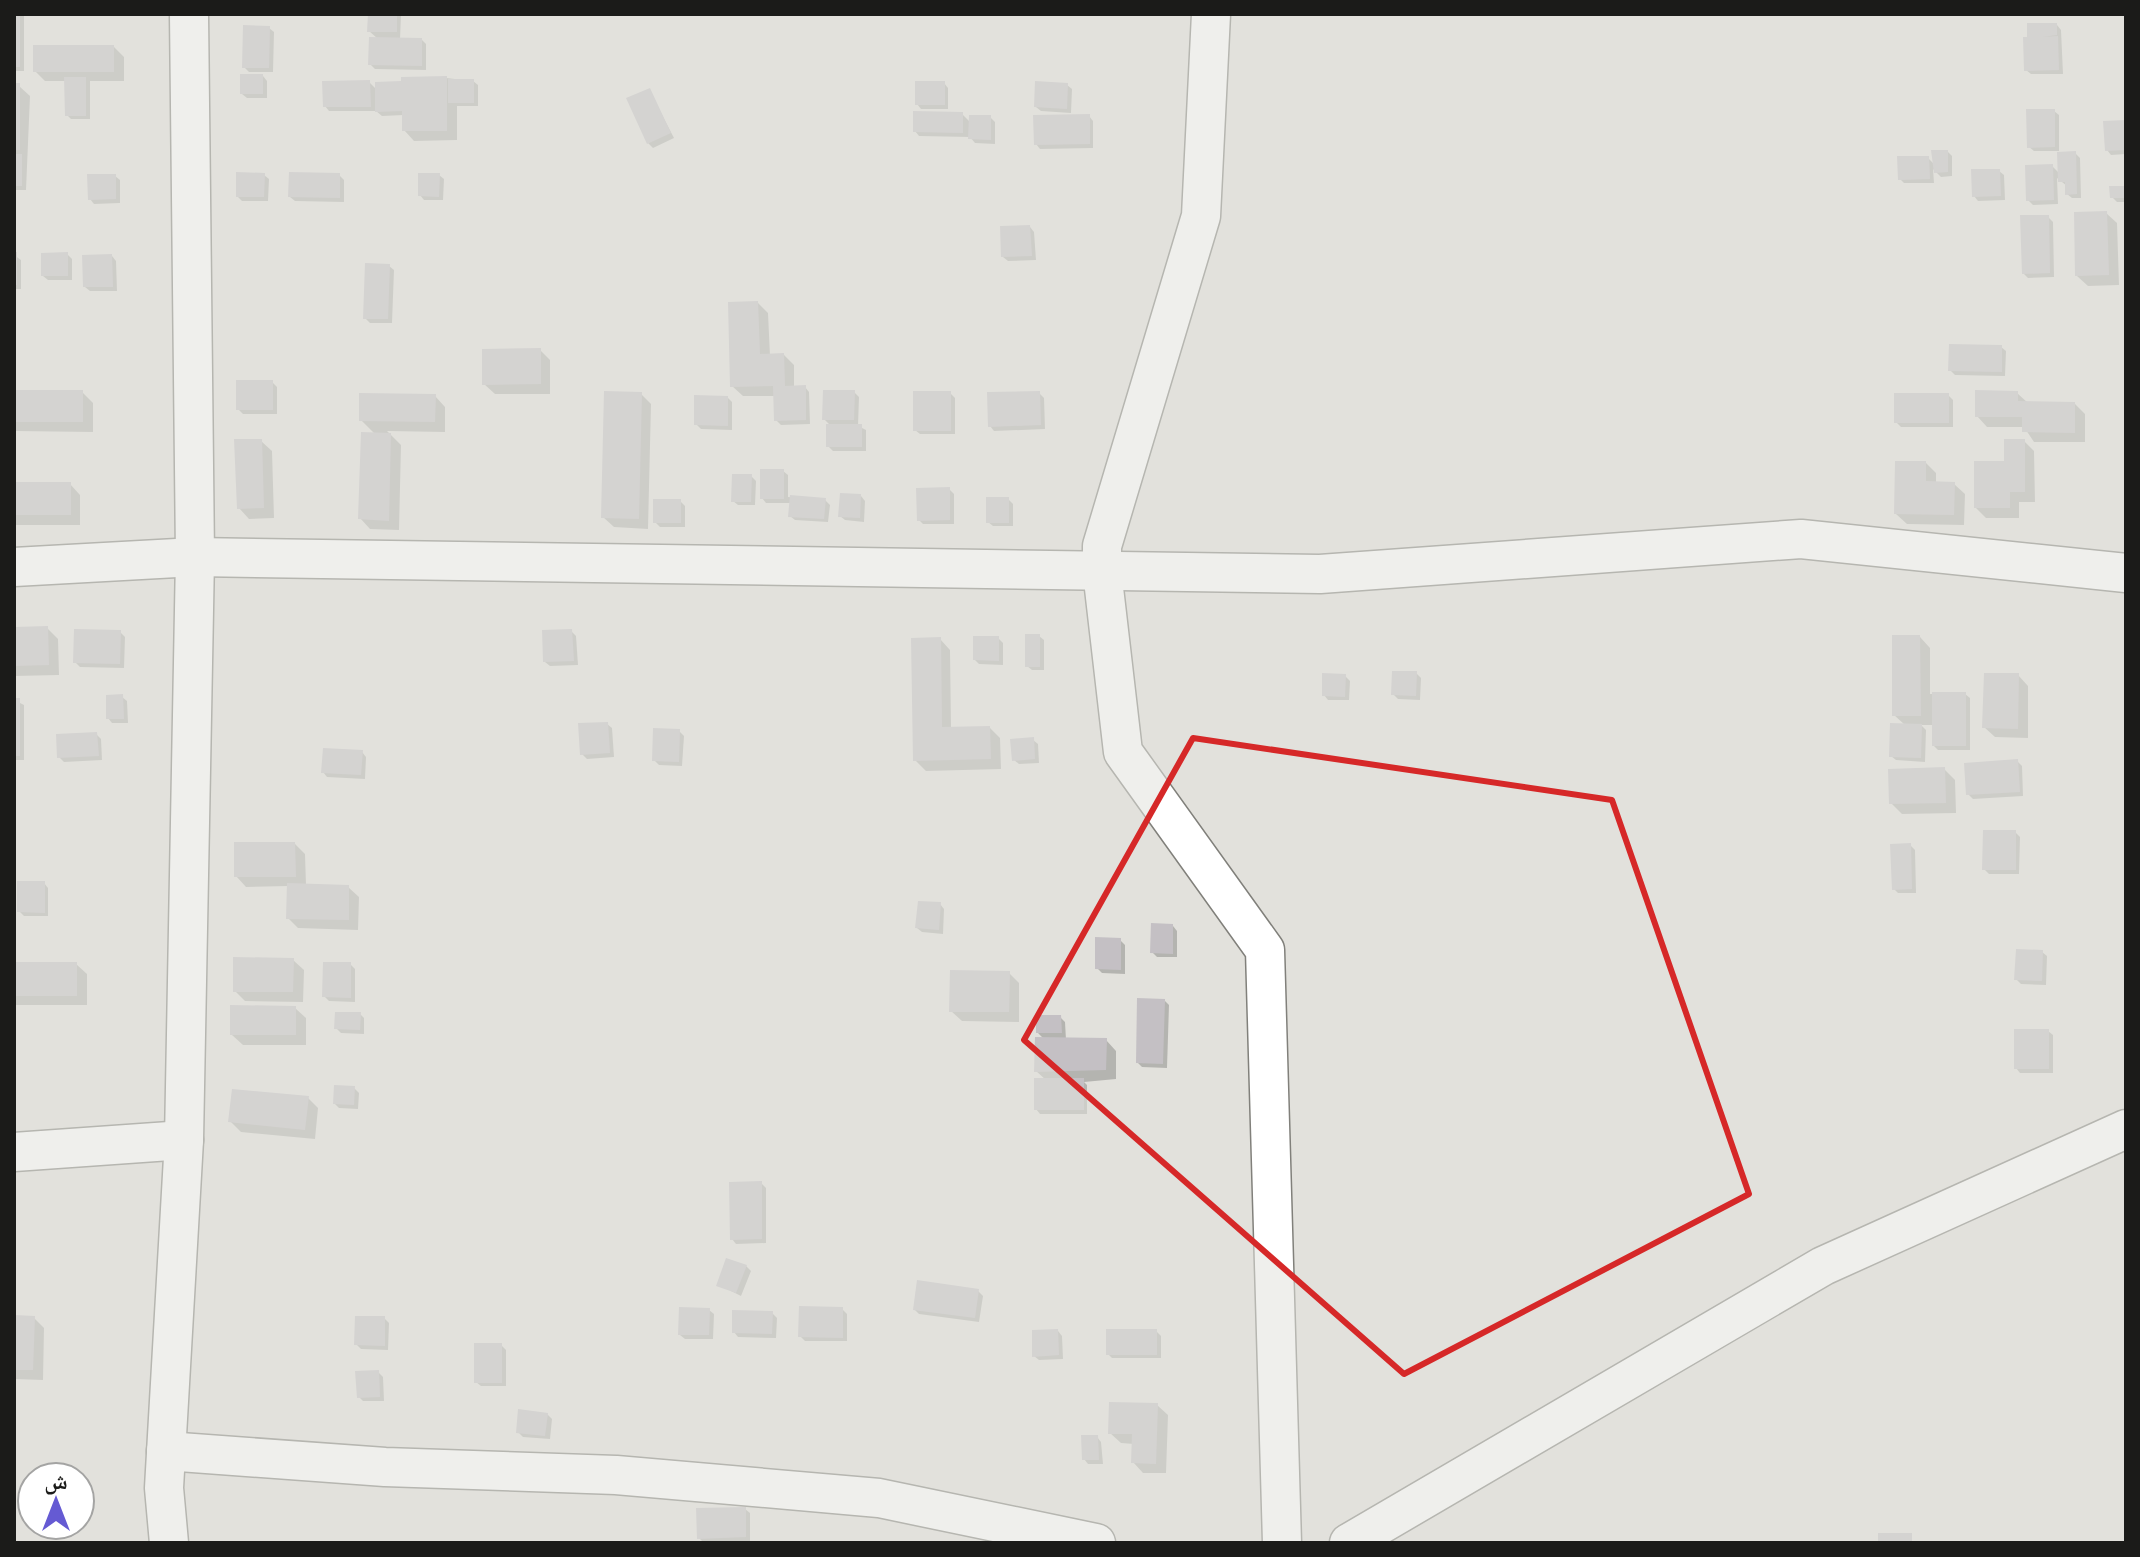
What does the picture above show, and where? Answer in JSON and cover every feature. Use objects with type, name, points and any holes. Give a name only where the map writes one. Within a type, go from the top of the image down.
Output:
[{"type":"street","points":[[169,1543],[164,1488],[184,1140],[195,557],[189,14]]},
{"type":"street","points":[[1211,14],[1201,216],[1102,546],[1102,571],[1123,752],[1265,950],[1282,1543]]},
{"type":"street","points":[[14,567],[195,557],[1320,574],[1801,539],[2126,573]]},
{"type":"street","points":[[1349,1543],[1823,1266],[2126,1129]]},
{"type":"street","points":[[14,1152],[184,1140]]},
{"type":"street","points":[[166,1451],[385,1467],[616,1475],[879,1498],[1096,1543]]},
{"type":"highlighted area","points":[[1193,738],[1612,800],[1749,1194],[1404,1374],[1024,1040]]},
{"type":"building","points":[[14,14],[20,14],[20,67],[14,67]]},
{"type":"building","points":[[368,14],[397,14],[397,32],[367,32]]},
{"type":"building","points":[[2027,23],[2057,23],[2057,35],[2042,37],[2058,36],[2059,70],[2024,71],[2023,37],[2027,37]]},
{"type":"building","points":[[243,25],[270,26],[269,68],[242,68]]},
{"type":"building","points":[[369,37],[422,38],[422,66],[368,65]]},
{"type":"building","points":[[33,45],[114,45],[114,72],[33,72]]},
{"type":"building","points":[[240,74],[263,74],[263,94],[240,94]]},
{"type":"building","points":[[447,76],[447,131],[402,131],[402,111],[375,112],[375,82],[401,81],[401,77]]},
{"type":"building","points":[[64,77],[86,77],[86,116],[65,116]]},
{"type":"building","points":[[448,79],[474,79],[474,103],[448,103]]},
{"type":"building","points":[[370,80],[371,107],[323,107],[322,81]]},
{"type":"building","points":[[915,81],[945,81],[945,105],[915,105]]},
{"type":"building","points":[[1035,81],[1068,83],[1067,109],[1034,107]]},
{"type":"building","points":[[14,83],[20,83],[20,150],[14,150]]},
{"type":"building","points":[[650,88],[671,133],[647,144],[626,98]]},
{"type":"building","points":[[2026,109],[2055,109],[2055,147],[2027,148]]},
{"type":"building","points":[[913,111],[963,112],[963,133],[913,132]]},
{"type":"building","points":[[1090,114],[1090,144],[1034,145],[1033,115]]},
{"type":"building","points":[[969,115],[991,115],[991,140],[968,139]]},
{"type":"building","points":[[2126,120],[2126,150],[2105,151],[2103,121]]},
{"type":"building","points":[[1931,150],[1948,150],[1948,172],[1934,173]]},
{"type":"building","points":[[2076,151],[2077,194],[2065,195],[2065,182],[2058,182],[2057,152]]},
{"type":"building","points":[[14,154],[22,154],[22,186],[14,186]]},
{"type":"building","points":[[1897,156],[1929,156],[1930,179],[1898,180]]},
{"type":"building","points":[[2053,164],[2054,200],[2026,201],[2025,165]]},
{"type":"building","points":[[1971,169],[2000,169],[2001,196],[1972,197]]},
{"type":"building","points":[[236,172],[265,173],[264,197],[236,197]]},
{"type":"building","points":[[289,172],[340,173],[340,198],[288,197]]},
{"type":"building","points":[[418,173],[440,173],[439,197],[418,196]]},
{"type":"building","points":[[87,174],[116,174],[116,199],[88,200]]},
{"type":"building","points":[[2109,186],[2126,186],[2126,198],[2110,198]]},
{"type":"building","points":[[2107,211],[2109,275],[2075,276],[2074,212]]},
{"type":"building","points":[[2020,215],[2049,215],[2050,273],[2022,274]]},
{"type":"building","points":[[1030,225],[1032,256],[1001,257],[1000,226]]},
{"type":"building","points":[[14,252],[17,252],[17,285],[14,285]]},
{"type":"building","points":[[68,252],[68,276],[41,276],[41,253]]},
{"type":"building","points":[[112,254],[113,287],[83,287],[82,255]]},
{"type":"building","points":[[365,263],[390,264],[388,319],[363,319]]},
{"type":"building","points":[[758,301],[760,354],[784,353],[785,386],[806,385],[806,420],[774,421],[773,386],[730,387],[728,302]]},
{"type":"building","points":[[1949,344],[2002,345],[2002,372],[1948,371]]},
{"type":"building","points":[[541,348],[541,384],[482,385],[482,349]]},
{"type":"building","points":[[236,380],[273,380],[273,410],[236,410]]},
{"type":"building","points":[[14,390],[83,390],[83,422],[14,422]]},
{"type":"building","points":[[823,390],[855,390],[854,420],[822,420]]},
{"type":"building","points":[[1975,390],[2018,391],[2018,401],[2075,402],[2075,433],[2022,432],[2022,417],[1975,417]]},
{"type":"building","points":[[604,391],[642,392],[639,519],[601,518]]},
{"type":"building","points":[[913,391],[951,391],[951,431],[913,431]]},
{"type":"building","points":[[1040,391],[1041,425],[988,427],[987,392]]},
{"type":"building","points":[[359,393],[436,394],[435,422],[359,421]]},
{"type":"building","points":[[1894,393],[1949,393],[1949,423],[1894,423]]},
{"type":"building","points":[[694,395],[728,396],[728,426],[694,425]]},
{"type":"building","points":[[826,424],[862,424],[862,447],[826,447]]},
{"type":"building","points":[[361,432],[391,433],[389,521],[358,519]]},
{"type":"building","points":[[234,439],[262,439],[264,508],[237,509]]},
{"type":"building","points":[[2004,439],[2025,439],[2025,492],[2010,492],[2010,508],[1974,508],[1974,461],[2004,461]]},
{"type":"building","points":[[1895,461],[1926,461],[1926,481],[1955,482],[1954,515],[1894,514]]},
{"type":"building","points":[[760,469],[784,469],[784,499],[760,499]]},
{"type":"building","points":[[732,474],[752,474],[751,502],[731,502]]},
{"type":"building","points":[[14,482],[71,482],[71,515],[14,515]]},
{"type":"building","points":[[950,487],[950,520],[917,521],[916,488]]},
{"type":"building","points":[[840,493],[861,494],[860,518],[838,517]]},
{"type":"building","points":[[790,495],[826,498],[824,519],[788,517]]},
{"type":"building","points":[[986,497],[1009,497],[1009,523],[986,523]]},
{"type":"building","points":[[653,499],[681,499],[681,523],[653,523]]},
{"type":"building","points":[[48,626],[49,665],[14,666],[14,627]]},
{"type":"building","points":[[74,629],[121,630],[120,664],[73,663]]},
{"type":"building","points":[[572,629],[574,661],[543,662],[542,630]]},
{"type":"building","points":[[1025,634],[1040,634],[1040,667],[1025,667]]},
{"type":"building","points":[[1892,635],[1920,635],[1921,716],[1892,716]]},
{"type":"building","points":[[973,636],[999,636],[999,661],[973,660]]},
{"type":"building","points":[[941,637],[942,727],[990,726],[991,759],[913,761],[911,638]]},
{"type":"building","points":[[1392,671],[1417,671],[1416,696],[1391,695]]},
{"type":"building","points":[[1322,673],[1346,674],[1345,697],[1322,696]]},
{"type":"building","points":[[1984,673],[2019,673],[2018,729],[1982,728]]},
{"type":"building","points":[[1932,692],[1966,692],[1966,746],[1932,746]]},
{"type":"building","points":[[123,694],[124,719],[106,719],[106,695]]},
{"type":"building","points":[[14,698],[20,698],[20,756],[14,756]]},
{"type":"building","points":[[608,722],[610,753],[580,755],[578,723]]},
{"type":"building","points":[[1890,723],[1922,724],[1921,758],[1889,757]]},
{"type":"building","points":[[653,728],[680,729],[679,762],[652,761]]},
{"type":"building","points":[[97,732],[99,756],[57,758],[56,734]]},
{"type":"building","points":[[1034,737],[1035,759],[1012,761],[1010,739]]},
{"type":"building","points":[[323,748],[363,750],[361,775],[321,773]]},
{"type":"building","points":[[2018,759],[2020,792],[1966,795],[1964,763]]},
{"type":"building","points":[[1945,767],[1946,803],[1889,804],[1888,769]]},
{"type":"building","points":[[1983,830],[2016,830],[2016,870],[1982,870]]},
{"type":"building","points":[[234,842],[295,842],[296,877],[234,877]]},
{"type":"building","points":[[1911,843],[1912,889],[1892,890],[1890,844]]},
{"type":"building","points":[[17,881],[45,881],[45,913],[17,912]]},
{"type":"building","points":[[287,883],[349,885],[349,920],[286,919]]},
{"type":"building","points":[[918,901],[941,902],[939,930],[915,928]]},
{"type":"building","points":[[1151,923],[1173,924],[1173,954],[1150,953]]},
{"type":"building","points":[[1095,937],[1121,938],[1121,970],[1095,969]]},
{"type":"building","points":[[2016,949],[2043,950],[2042,981],[2014,980]]},
{"type":"building","points":[[233,957],[294,958],[293,992],[233,992]]},
{"type":"building","points":[[14,962],[77,962],[77,996],[14,996]]},
{"type":"building","points":[[323,962],[351,962],[351,998],[322,997]]},
{"type":"building","points":[[950,970],[1010,971],[1009,1012],[949,1012]]},
{"type":"building","points":[[1137,998],[1165,999],[1163,1064],[1136,1063]]},
{"type":"building","points":[[230,1005],[296,1006],[296,1035],[230,1035]]},
{"type":"building","points":[[335,1012],[361,1012],[360,1030],[334,1029]]},
{"type":"building","points":[[1036,1015],[1061,1015],[1062,1033],[1036,1033]]},
{"type":"building","points":[[2014,1029],[2049,1029],[2049,1069],[2014,1069]]},
{"type":"building","points":[[1035,1037],[1107,1038],[1106,1070],[1034,1072]]},
{"type":"building","points":[[1034,1078],[1084,1078],[1084,1110],[1034,1110]]},
{"type":"building","points":[[334,1085],[355,1086],[354,1105],[333,1104]]},
{"type":"building","points":[[232,1089],[309,1096],[305,1130],[228,1122]]},
{"type":"building","points":[[762,1181],[762,1239],[730,1240],[729,1182]]},
{"type":"building","points":[[726,1258],[747,1265],[736,1293],[716,1286]]},
{"type":"building","points":[[917,1280],[979,1289],[975,1318],[913,1310]]},
{"type":"building","points":[[799,1306],[843,1307],[843,1338],[798,1337]]},
{"type":"building","points":[[679,1307],[710,1308],[709,1335],[678,1335]]},
{"type":"building","points":[[732,1310],[773,1311],[772,1334],[732,1333]]},
{"type":"building","points":[[14,1315],[35,1316],[33,1370],[14,1370]]},
{"type":"building","points":[[355,1316],[385,1316],[385,1346],[354,1345]]},
{"type":"building","points":[[1058,1329],[1059,1355],[1032,1357],[1032,1330]]},
{"type":"building","points":[[1106,1329],[1157,1329],[1157,1355],[1106,1355]]},
{"type":"building","points":[[474,1343],[502,1343],[502,1383],[474,1383]]},
{"type":"building","points":[[379,1370],[380,1397],[357,1398],[355,1371]]},
{"type":"building","points":[[1109,1402],[1158,1403],[1156,1464],[1131,1463],[1132,1434],[1108,1434]]},
{"type":"building","points":[[518,1409],[548,1413],[545,1436],[516,1433]]},
{"type":"building","points":[[1081,1435],[1098,1435],[1099,1460],[1082,1460]]},
{"type":"building","points":[[746,1507],[746,1537],[697,1539],[696,1508]]},
{"type":"building","points":[[1878,1533],[1912,1533],[1912,1543],[1878,1543]]}]
